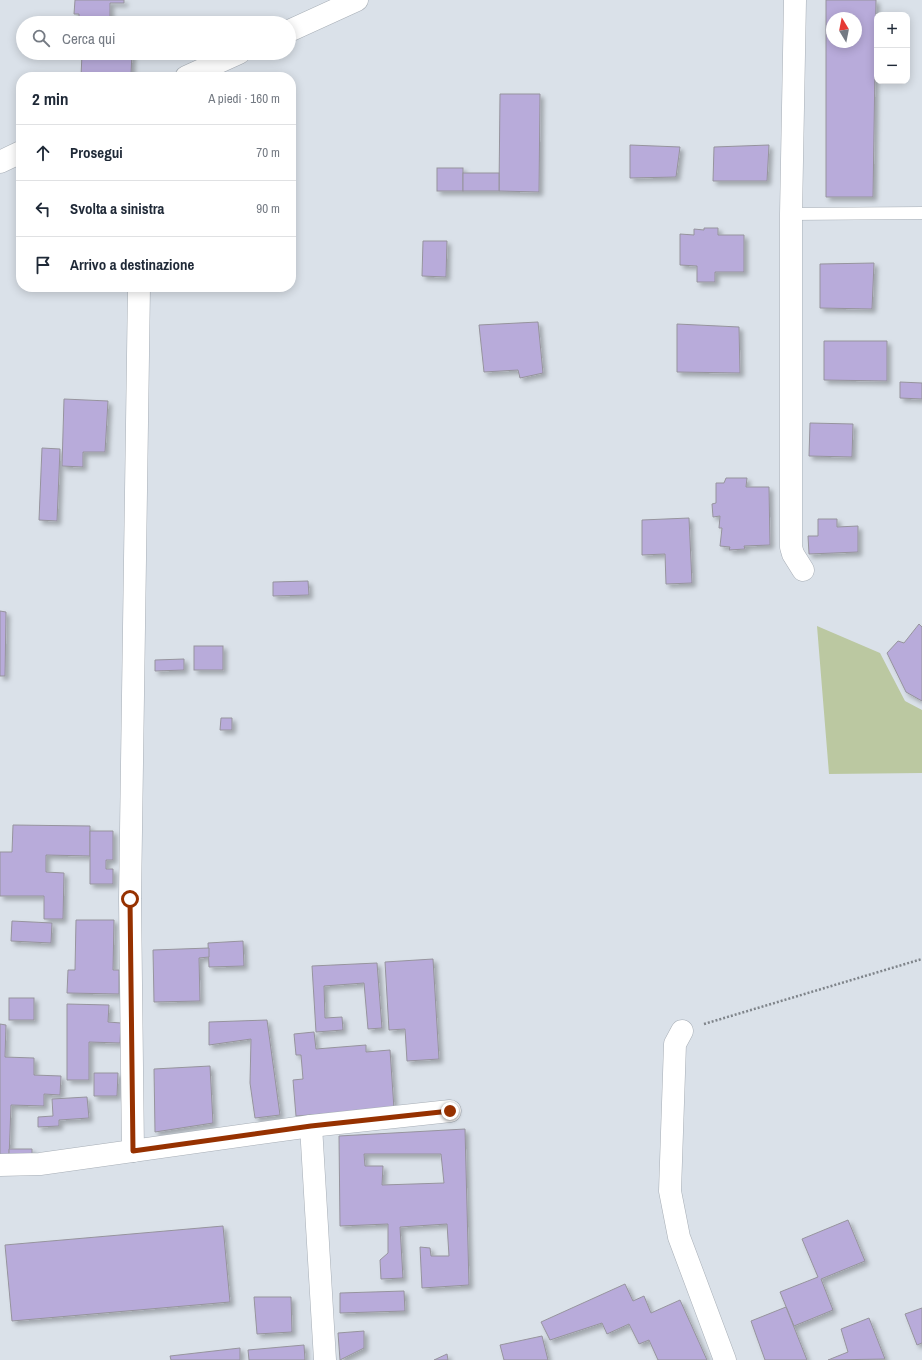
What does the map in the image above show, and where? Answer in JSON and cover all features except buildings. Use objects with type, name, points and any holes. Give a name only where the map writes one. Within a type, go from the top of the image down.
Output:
[{"type":"street","points":[[296,28],[356,0]]},
{"type":"street","points":[[795,0],[791,214],[791,547],[793,554],[803,570]]},
{"type":"street","points":[[197,72],[224,60]]},
{"type":"street","points":[[0,162],[16,154]]},
{"type":"street","points":[[133,1151],[130,899],[139,292]]},
{"type":"street","points":[[682,1030],[675,1044],[670,1191],[679,1237],[725,1360]]},
{"type":"street","points":[[0,1165],[40,1164],[311,1126],[450,1111]]},
{"type":"street","points":[[311,1126],[325,1360]]},
{"type":"lane","points":[[791,214],[922,213]]},
{"type":"path","points":[[682,1030],[922,959]]},
{"type":"green space","points":[[817,626],[880,653],[905,701],[922,710],[922,773],[829,774]]},
{"type":"route","points":[[130,899],[133,1151],[311,1126],[450,1111]]}]
